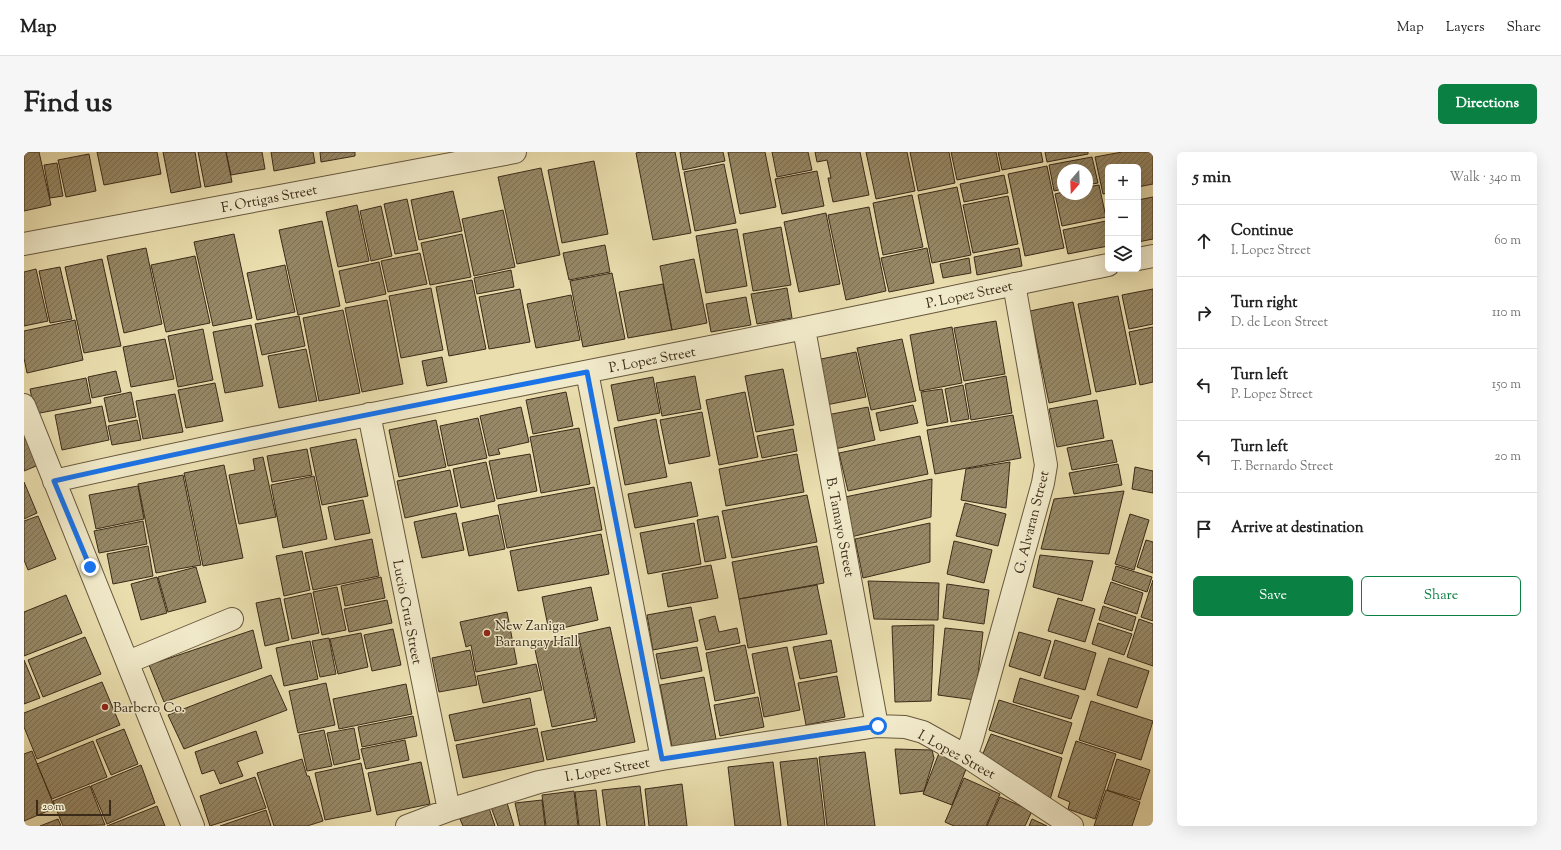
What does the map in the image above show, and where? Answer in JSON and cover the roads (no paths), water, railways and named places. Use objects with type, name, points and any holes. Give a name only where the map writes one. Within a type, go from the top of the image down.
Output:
[{"type":"street","name":"F. Ortigas Street","points":[[24,244],[515,152]]},
{"type":"street","points":[[1141,258],[1153,256]]},
{"type":"street","name":"P. Lopez Street","points":[[54,481],[137,462],[369,414],[804,329],[1105,266]]},
{"type":"street","name":"G. Alvaran Street","points":[[966,756],[1006,618],[1046,465],[1014,284]]},
{"type":"street","name":"B. Tamayo Street","points":[[804,329],[878,726]]},
{"type":"street","points":[[587,372],[662,759]]},
{"type":"street","points":[[24,406],[193,826]]},
{"type":"street","name":"Lucio Cruz Street","points":[[369,414],[449,810]]},
{"type":"street","points":[[128,662],[232,619]]},
{"type":"street","name":"I. Lopez Street","points":[[407,826],[449,810],[539,782],[662,759],[878,726],[905,727],[923,732],[966,756],[1072,826]]},
{"type":"place","name":"New Zaniga Barangay Hall","points":[[487,633]]},
{"type":"place","name":"Barbero Co.","points":[[105,707]]}]
